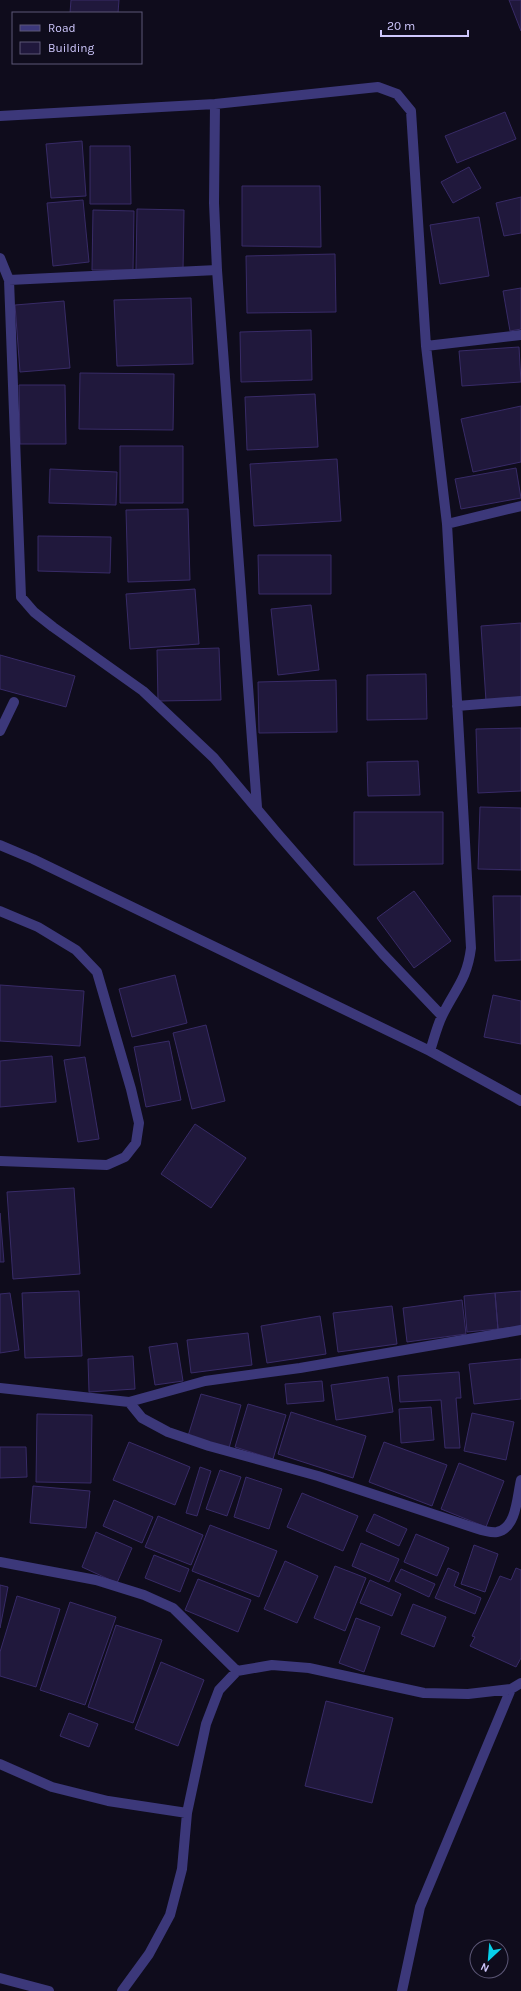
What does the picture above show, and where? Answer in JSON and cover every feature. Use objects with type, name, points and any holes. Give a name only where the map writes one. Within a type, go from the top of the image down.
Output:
[{"type":"street","points":[[0,116],[215,104],[378,87],[397,94],[411,111],[426,346],[447,524],[470,948],[469,964],[460,987],[442,1016],[430,1051]]},
{"type":"street","points":[[215,104],[214,203],[218,270],[257,807]]},
{"type":"street","points":[[0,258],[9,280],[21,597],[34,612],[53,628],[143,691],[214,758],[383,954],[442,1016]]},
{"type":"street","points":[[9,280],[218,270]]},
{"type":"street","points":[[426,346],[521,334]]},
{"type":"street","points":[[447,524],[521,506]]},
{"type":"street","points":[[457,706],[521,701]]},
{"type":"street","points":[[0,731],[14,702]]},
{"type":"street","points":[[0,845],[33,859],[430,1051],[521,1101]]},
{"type":"street","points":[[0,911],[38,927],[76,950],[97,972],[132,1088],[139,1123],[136,1143],[125,1157],[107,1165],[0,1161]]},
{"type":"street","points":[[0,1388],[129,1402],[205,1381],[300,1368],[521,1330]]},
{"type":"street","points":[[129,1402],[142,1418],[168,1432],[209,1446],[318,1476],[475,1528],[496,1532],[506,1529],[511,1521],[521,1480]]},
{"type":"street","points":[[0,1562],[96,1580],[144,1594],[173,1608],[236,1671]]},
{"type":"street","points":[[122,1991],[149,1954],[170,1915],[182,1869],[187,1812],[206,1724],[219,1690],[236,1671],[272,1665],[309,1668],[424,1693],[468,1694],[511,1689],[521,1683]]},
{"type":"street","points":[[402,1991],[420,1907],[511,1689]]},
{"type":"street","points":[[0,1764],[52,1787],[108,1801],[187,1812]]},
{"type":"street","points":[[0,1978],[49,1991]]},
{"type":"building","points":[[71,0],[119,0],[118,12],[70,12]]},
{"type":"building","points":[[509,0],[521,0],[521,31]]},
{"type":"building","points":[[505,112],[516,139],[457,163],[445,136]]},
{"type":"building","points":[[82,141],[86,196],[51,198],[46,144]]},
{"type":"building","points":[[90,146],[130,146],[131,204],[90,204]]},
{"type":"building","points":[[469,167],[481,188],[453,203],[441,182]]},
{"type":"building","points":[[242,186],[320,186],[321,247],[242,246]]},
{"type":"building","points":[[521,197],[521,233],[504,236],[496,203]]},
{"type":"building","points":[[83,200],[89,262],[53,266],[47,203]]},
{"type":"building","points":[[137,209],[184,210],[183,271],[136,270]]},
{"type":"building","points":[[93,210],[134,211],[133,270],[92,270]]},
{"type":"building","points":[[479,217],[489,276],[440,284],[430,225]]},
{"type":"building","points":[[335,254],[336,312],[247,313],[246,256]]},
{"type":"building","points":[[521,288],[521,329],[510,331],[503,291]]},
{"type":"building","points":[[191,298],[193,364],[117,366],[114,300]]},
{"type":"building","points":[[64,301],[70,368],[20,372],[15,305]]},
{"type":"building","points":[[311,330],[312,380],[241,382],[240,332]]},
{"type":"building","points":[[519,347],[521,382],[462,386],[459,351]]},
{"type":"building","points":[[80,373],[174,374],[173,430],[79,429]]},
{"type":"building","points":[[19,385],[65,385],[66,444],[20,444]]},
{"type":"building","points":[[315,394],[318,447],[247,450],[245,397]]},
{"type":"building","points":[[521,406],[521,462],[473,472],[461,419]]},
{"type":"building","points":[[120,446],[183,446],[183,503],[120,503]]},
{"type":"building","points":[[337,459],[341,521],[254,526],[250,464]]},
{"type":"building","points":[[516,468],[521,498],[461,509],[455,479]]},
{"type":"building","points":[[50,469],[117,472],[116,505],[49,503]]},
{"type":"building","points":[[188,509],[190,580],[128,582],[126,510]]},
{"type":"building","points":[[38,536],[111,537],[110,573],[38,571]]},
{"type":"building","points":[[258,555],[331,555],[331,594],[259,594]]},
{"type":"building","points":[[195,589],[199,644],[130,649],[126,594]]},
{"type":"building","points":[[311,605],[319,670],[278,675],[271,609]]},
{"type":"building","points":[[521,623],[521,699],[486,701],[481,626]]},
{"type":"building","points":[[219,648],[221,700],[158,701],[157,650]]},
{"type":"building","points":[[0,655],[75,676],[66,707],[0,689]]},
{"type":"building","points":[[426,674],[427,719],[367,720],[367,675]]},
{"type":"building","points":[[336,680],[337,732],[259,733],[258,682]]},
{"type":"building","points":[[521,728],[521,791],[478,793],[476,729]]},
{"type":"building","points":[[418,761],[420,795],[368,796],[367,762]]},
{"type":"building","points":[[480,807],[521,808],[521,870],[478,869]]},
{"type":"building","points":[[354,812],[443,812],[443,864],[354,865]]},
{"type":"building","points":[[414,891],[451,941],[414,968],[377,918]]},
{"type":"building","points":[[493,896],[521,896],[521,960],[495,961]]},
{"type":"building","points":[[175,975],[187,1023],[132,1037],[119,989]]},
{"type":"building","points":[[0,985],[84,991],[80,1046],[0,1041]]},
{"type":"building","points":[[493,995],[521,1001],[521,1044],[484,1037]]},
{"type":"building","points":[[206,1025],[225,1101],[192,1109],[173,1033]]},
{"type":"building","points":[[169,1041],[181,1100],[146,1107],[134,1047]]},
{"type":"building","points":[[52,1056],[56,1102],[0,1107],[0,1061]]},
{"type":"building","points":[[85,1057],[99,1139],[78,1142],[64,1060]]},
{"type":"building","points":[[195,1124],[246,1158],[211,1208],[161,1174]]},
{"type":"building","points":[[74,1188],[80,1274],[13,1279],[7,1192]]},
{"type":"building","points":[[0,1213],[4,1262],[0,1262]]},
{"type":"building","points":[[79,1291],[82,1356],[25,1358],[22,1293]]},
{"type":"building","points":[[521,1291],[521,1327],[498,1329],[495,1293]]},
{"type":"building","points":[[10,1293],[19,1350],[0,1353],[0,1294]]},
{"type":"building","points":[[495,1293],[498,1329],[467,1332],[464,1296]]},
{"type":"building","points":[[462,1300],[466,1334],[407,1342],[403,1308]]},
{"type":"building","points":[[392,1306],[397,1344],[338,1352],[333,1313]]},
{"type":"building","points":[[320,1316],[326,1354],[267,1363],[261,1326]]},
{"type":"building","points":[[248,1333],[252,1365],[191,1373],[187,1340]]},
{"type":"building","points":[[177,1343],[183,1381],[155,1385],[149,1347]]},
{"type":"building","points":[[133,1356],[135,1389],[89,1392],[88,1359]]},
{"type":"building","points":[[521,1359],[521,1399],[474,1404],[469,1364]]},
{"type":"building","points":[[459,1372],[461,1398],[456,1398],[460,1448],[445,1448],[441,1400],[400,1402],[398,1376]]},
{"type":"building","points":[[388,1377],[393,1412],[336,1420],[331,1385]]},
{"type":"building","points":[[322,1381],[324,1401],[287,1404],[285,1384]]},
{"type":"building","points":[[201,1394],[241,1405],[229,1448],[188,1436]]},
{"type":"building","points":[[248,1404],[286,1415],[273,1459],[235,1447]]},
{"type":"building","points":[[431,1407],[434,1440],[401,1443],[399,1409]]},
{"type":"building","points":[[291,1412],[366,1436],[353,1478],[278,1454]]},
{"type":"building","points":[[472,1413],[514,1422],[506,1460],[464,1451]]},
{"type":"building","points":[[37,1414],[92,1415],[91,1483],[36,1482]]},
{"type":"building","points":[[129,1442],[190,1467],[175,1505],[113,1480]]},
{"type":"building","points":[[384,1442],[447,1465],[432,1506],[369,1482]]},
{"type":"building","points":[[0,1447],[26,1447],[27,1477],[0,1478]]},
{"type":"building","points":[[459,1463],[504,1481],[486,1527],[441,1509]]},
{"type":"building","points":[[200,1467],[211,1471],[197,1516],[186,1513]]},
{"type":"building","points":[[220,1470],[241,1477],[227,1516],[206,1509]]},
{"type":"building","points":[[246,1477],[282,1489],[269,1529],[234,1517]]},
{"type":"building","points":[[33,1486],[90,1491],[86,1528],[30,1523]]},
{"type":"building","points":[[302,1493],[358,1516],[343,1551],[287,1527]]},
{"type":"building","points":[[114,1500],[153,1517],[142,1543],[103,1526]]},
{"type":"building","points":[[374,1514],[407,1529],[399,1546],[366,1531]]},
{"type":"building","points":[[158,1516],[203,1535],[191,1565],[145,1547]]},
{"type":"building","points":[[210,1525],[277,1551],[259,1597],[192,1571]]},
{"type":"building","points":[[96,1532],[132,1548],[117,1583],[82,1567]]},
{"type":"building","points":[[416,1534],[449,1548],[437,1576],[404,1562]]},
{"type":"building","points":[[361,1543],[399,1559],[389,1582],[352,1566]]},
{"type":"building","points":[[474,1545],[498,1554],[485,1592],[461,1584]]},
{"type":"building","points":[[154,1555],[189,1569],[180,1592],[145,1578]]},
{"type":"building","points":[[285,1561],[318,1576],[297,1623],[264,1609]]},
{"type":"building","points":[[335,1566],[366,1578],[345,1631],[314,1618]]},
{"type":"building","points":[[448,1568],[459,1573],[454,1586],[481,1598],[475,1614],[435,1598]]},
{"type":"building","points":[[516,1568],[521,1570],[521,1658],[516,1667],[470,1646],[475,1637],[472,1636],[500,1576],[511,1580]]},
{"type":"building","points":[[401,1569],[435,1584],[429,1597],[395,1581]]},
{"type":"building","points":[[198,1579],[251,1600],[238,1632],[185,1610]]},
{"type":"building","points":[[370,1580],[401,1594],[392,1616],[360,1603]]},
{"type":"building","points":[[0,1585],[8,1587],[0,1628]]},
{"type":"building","points":[[17,1596],[60,1609],[36,1687],[0,1676],[0,1652]]},
{"type":"building","points":[[70,1602],[116,1617],[85,1705],[40,1690]]},
{"type":"building","points":[[413,1604],[446,1617],[434,1647],[401,1634]]},
{"type":"building","points":[[356,1618],[380,1627],[364,1672],[339,1663]]},
{"type":"building","points":[[116,1625],[162,1640],[133,1723],[88,1707]]},
{"type":"building","points":[[161,1662],[204,1680],[178,1746],[135,1729]]},
{"type":"building","points":[[326,1701],[393,1718],[372,1803],[305,1786]]},
{"type":"building","points":[[69,1713],[98,1724],[89,1747],[60,1736]]}]
